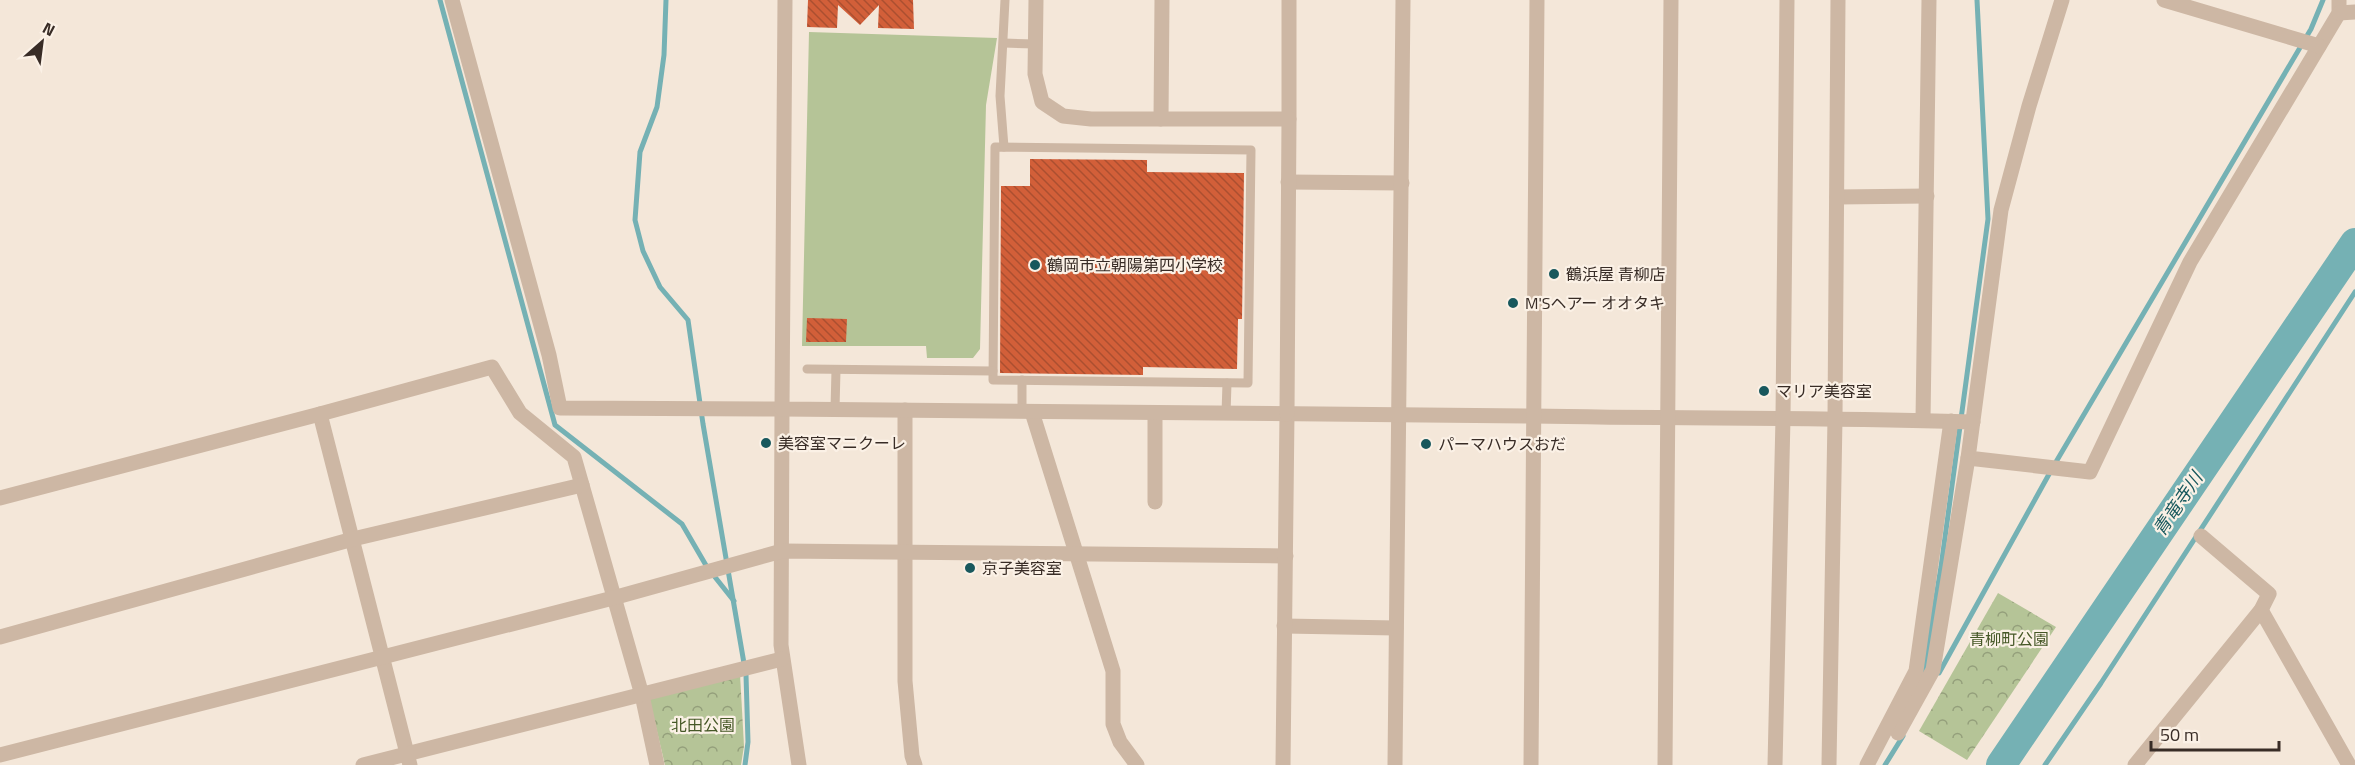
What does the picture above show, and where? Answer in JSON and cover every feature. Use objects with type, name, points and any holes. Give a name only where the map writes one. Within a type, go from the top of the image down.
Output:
[{"type":"street","points":[[452,0],[549,355],[560,408],[1400,414],[1667,419],[1835,418],[1973,422]]},
{"type":"street","points":[[785,0],[782,659],[799,765]]},
{"type":"street","points":[[1036,0],[1037,88],[1042,102],[1063,116],[1289,120]]},
{"type":"street","points":[[1161,119],[1162,0]]},
{"type":"street","points":[[1283,765],[1289,0]]},
{"type":"street","points":[[1395,765],[1403,0]]},
{"type":"street","points":[[1531,765],[1537,0]]},
{"type":"street","points":[[1665,765],[1671,0]]},
{"type":"street","points":[[1775,765],[1783,418],[1787,0]]},
{"type":"street","points":[[1829,765],[1835,418],[1838,0]]},
{"type":"street","points":[[1923,420],[1929,0]]},
{"type":"street","points":[[1898,733],[1933,670],[1968,458],[2001,210],[2029,106],[2062,0]]},
{"type":"street","points":[[2164,0],[2319,46]]},
{"type":"street","points":[[1968,458],[2090,472],[2190,262],[2319,46],[2345,8]]},
{"type":"street","points":[[1288,182],[1402,183]]},
{"type":"street","points":[[1837,197],[1927,196]]},
{"type":"street","points":[[0,498],[492,367],[520,413],[574,457],[642,695],[657,765]]},
{"type":"street","points":[[905,410],[905,681],[912,756],[915,765]]},
{"type":"street","points":[[1027,412],[1078,555],[1113,671],[1113,724],[1120,741],[1137,765]]},
{"type":"street","points":[[1155,413],[1155,502]]},
{"type":"street","points":[[320,414],[408,759]]},
{"type":"street","points":[[1867,765],[1916,671],[1951,422]]},
{"type":"street","points":[[0,638],[352,539],[582,485]]},
{"type":"street","points":[[2134,765],[2261,610],[2269,594],[2201,536]]},
{"type":"street","points":[[0,755],[613,598],[782,551],[1286,556]]},
{"type":"street","points":[[2261,610],[2349,765]]},
{"type":"street","points":[[1284,626],[1396,628]]},
{"type":"street","points":[[363,765],[408,759],[782,659]]},
{"type":"lane","points":[[1004,147],[1000,96],[1005,0]]},
{"type":"lane","points":[[1004,43],[1035,44]]},
{"type":"lane","points":[[995,147],[1251,150],[1248,383],[993,380],[993,371],[995,147]]},
{"type":"lane","points":[[807,369],[993,371]]},
{"type":"lane","points":[[836,370],[836,409]]},
{"type":"lane","points":[[1022,380],[1027,412]]},
{"type":"lane","points":[[1227,383],[1227,414]]},
{"type":"green space","points":[[809,32],[997,38],[986,105],[980,349],[973,358],[927,358],[926,346],[802,346]]},
{"type":"green space","name":"青柳町公園","points":[[1998,593],[2056,627],[1967,760],[1919,731]]},
{"type":"green space","name":"北田公園","points":[[740,674],[744,746],[741,765],[665,765],[649,698]]},
{"type":"building","points":[[808,0],[913,0],[914,29],[878,28],[879,5],[860,25],[838,5],[837,28],[807,27]]},
{"type":"building","points":[[1030,159],[1147,160],[1147,172],[1244,173],[1242,319],[1238,319],[1237,369],[1143,367],[1143,375],[1000,373],[1001,186],[1030,186]]},
{"type":"building","points":[[807,318],[847,319],[846,342],[806,342]]},
{"type":"waterway","points":[[440,0],[555,425],[682,524],[707,567],[734,601]]},
{"type":"waterway","points":[[666,0],[664,55],[657,107],[640,152],[635,220],[643,251],[660,287],[688,320],[703,424],[746,675],[748,742],[745,765]]},
{"type":"waterway","points":[[1923,676],[1941,567],[1988,219],[1977,0]]},
{"type":"waterway","points":[[1939,673],[2053,467],[2311,29],[2323,0]]},
{"type":"waterway","name":"青竜寺川","points":[[2001,765],[2355,243]]},
{"type":"waterway","points":[[2045,765],[2101,683],[2355,292]]},
{"type":"waterway","points":[[1885,765],[1903,736]]},
{"type":"place","name":"鶴岡市立朝陽第四小学校","points":[[1035,265]]},
{"type":"place","name":"鶴浜屋 青柳店","points":[[1554,274]]},
{"type":"place","name":"M'Sヘアー オオタキ","points":[[1513,303]]},
{"type":"place","name":"マリア美容室","points":[[1764,391]]},
{"type":"place","name":"美容室マニクーレ","points":[[766,443]]},
{"type":"place","name":"パーマハウスおだ","points":[[1426,444]]},
{"type":"place","name":"京子美容室","points":[[970,568]]}]
